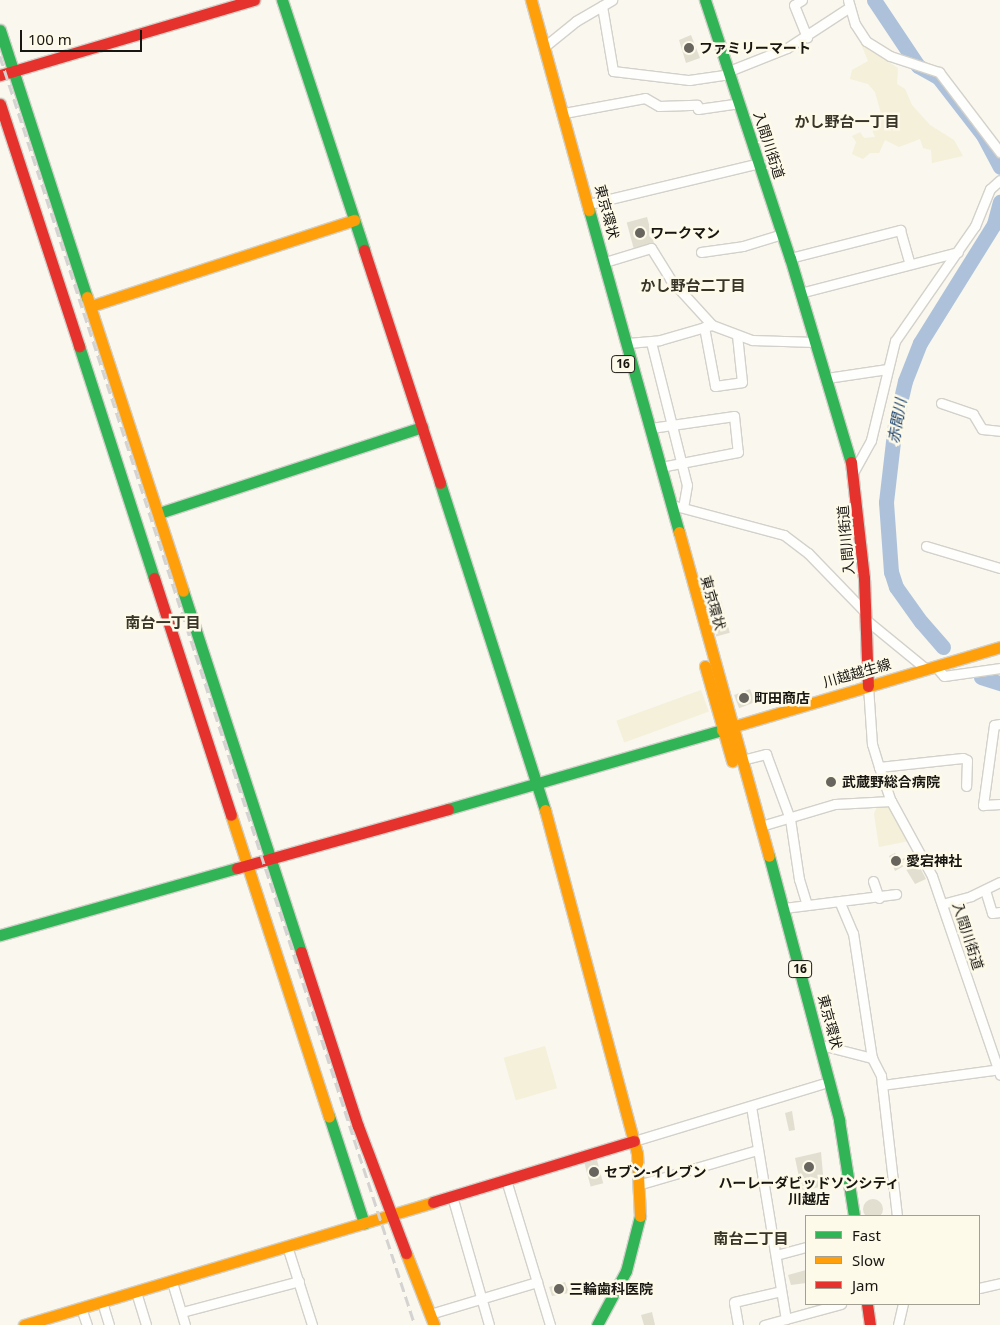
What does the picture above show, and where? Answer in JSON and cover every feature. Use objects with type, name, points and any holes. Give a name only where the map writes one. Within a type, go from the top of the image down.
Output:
[{"type":"main road","points":[[0,75],[254,0]]},
{"type":"main road","points":[[282,0],[538,782],[634,1141],[641,1184],[640,1226],[633,1255],[597,1325]]},
{"type":"main road","name":"東京環状","points":[[524,0],[727,727],[822,1084],[844,1215]]},
{"type":"main road","name":"東京環状","points":[[531,0],[661,467],[677,506],[727,727],[742,760],[821,1045],[839,1120],[854,1215]]},
{"type":"main road","name":"入間川街道","points":[[705,0],[760,163],[854,471],[865,616],[868,686]]},
{"type":"main road","points":[[0,30],[358,1126],[432,1320]]},
{"type":"main road","points":[[0,104],[364,1223]]},
{"type":"main road","points":[[91,306],[354,220]]},
{"type":"main road","points":[[158,514],[422,427]]},
{"type":"main road","name":"川越越生線","points":[[0,935],[247,866],[1000,647]]},
{"type":"main road","points":[[24,1325],[172,1282],[634,1141]]},
{"type":"main road","points":[[857,1305],[860,1325]]},
{"type":"main road","points":[[866,1305],[870,1325]]},
{"type":"street","points":[[544,47],[612,0]]},
{"type":"street","points":[[802,0],[794,5],[807,37]]},
{"type":"street","points":[[602,6],[613,71],[689,80],[729,72],[807,37],[849,4],[866,41],[886,54],[931,66],[948,80],[1000,152]]},
{"type":"street","points":[[564,113],[645,98],[660,106],[697,105],[698,110],[740,103]]},
{"type":"street","points":[[589,204],[760,163]]},
{"type":"street","points":[[854,471],[872,440],[887,369],[901,331],[958,252],[983,212],[990,189],[1000,180]]},
{"type":"street","points":[[790,258],[900,230],[910,264]]},
{"type":"street","points":[[701,252],[743,246],[782,234]]},
{"type":"street","points":[[605,262],[651,248],[670,279],[708,326],[715,386],[742,382],[737,335]]},
{"type":"street","points":[[800,293],[958,252]]},
{"type":"street","points":[[628,344],[651,342],[708,326],[752,340],[815,342]]},
{"type":"street","points":[[651,342],[687,485],[677,506],[784,535],[808,553],[865,616],[944,676],[1000,668]]},
{"type":"street","points":[[827,378],[887,369]]},
{"type":"street","points":[[941,403],[973,414],[982,429],[1000,431]]},
{"type":"street","points":[[651,428],[734,416],[738,452],[661,467]]},
{"type":"street","points":[[926,546],[1000,568]]},
{"type":"street","name":"入間川街道","points":[[868,686],[872,744],[879,767],[891,801],[918,847],[942,904],[999,1071]]},
{"type":"street","points":[[1000,724],[994,725],[983,805],[1000,804]]},
{"type":"street","points":[[742,760],[766,754],[790,819],[799,879],[807,905]]},
{"type":"street","points":[[879,767],[963,758],[967,760],[966,786]]},
{"type":"street","points":[[761,826],[790,819],[835,804],[891,801]]},
{"type":"street","points":[[873,881],[879,898]]},
{"type":"street","points":[[942,904],[985,890],[1000,882]]},
{"type":"street","points":[[985,890],[992,913],[1000,912]]},
{"type":"street","points":[[784,908],[840,903],[896,894]]},
{"type":"street","points":[[840,903],[853,933],[872,1058],[882,1085],[897,1215]]},
{"type":"street","points":[[821,1045],[872,1058]]},
{"type":"street","points":[[882,1085],[999,1071]]},
{"type":"street","points":[[634,1141],[822,1084]]},
{"type":"street","points":[[752,1106],[786,1319]]},
{"type":"street","points":[[641,1184],[758,1150]]},
{"type":"street","points":[[506,1180],[550,1325]]},
{"type":"street","points":[[452,1196],[490,1325]]},
{"type":"street","points":[[287,1246],[312,1325]]},
{"type":"street","points":[[776,1255],[805,1246]]},
{"type":"street","points":[[182,1312],[298,1281]]},
{"type":"street","points":[[172,1282],[185,1325]]},
{"type":"street","points":[[432,1320],[481,1298],[537,1282]]},
{"type":"street","points":[[980,1288],[1000,1282]]},
{"type":"street","points":[[738,1325],[734,1302],[781,1291]]},
{"type":"street","points":[[136,1292],[146,1325]]},
{"type":"street","points":[[102,1302],[109,1325]]},
{"type":"street","points":[[764,1325],[837,1305]]},
{"type":"street","points":[[898,1325],[906,1305]]},
{"type":"street","points":[[81,1308],[87,1325]]},
{"type":"shaded area","points":[[861,44],[898,68],[897,84],[905,89],[912,105],[930,125],[954,140],[963,156],[932,163],[931,150],[923,148],[920,139],[899,147],[885,140],[879,153],[870,153],[863,159],[852,154],[856,142],[852,136],[860,132],[864,138],[875,137],[871,127],[881,123],[882,117],[875,92],[868,84],[850,79],[852,70],[868,61]]},
{"type":"shaded area","points":[[701,690],[709,712],[624,742],[616,721]]},
{"type":"shaded area","points":[[878,804],[889,804],[909,841],[879,847],[874,814]]},
{"type":"shaded area","points":[[545,1046],[557,1088],[516,1100],[504,1058]]},
{"type":"building","name":"ファミリーマート","points":[[691,35],[700,58],[686,63],[679,40]]},
{"type":"building","name":"ワークマン","points":[[647,217],[654,243],[634,249],[627,222]]},
{"type":"building","points":[[721,600],[730,633],[716,636],[707,604]]},
{"type":"building","name":"町田商店","points":[[750,689],[755,702],[739,708],[734,695]]},
{"type":"building","points":[[895,853],[900,860],[913,854],[926,879],[915,884],[904,866],[895,871],[889,856]]},
{"type":"building","points":[[792,1111],[795,1130],[789,1131],[785,1113]]},
{"type":"building","name":"ハーレーダビッドソンシティ 川越店","points":[[821,1152],[824,1186],[802,1191],[795,1158]]},
{"type":"building","name":"セブン-イレブン","points":[[597,1160],[603,1183],[591,1187],[584,1163]]},
{"type":"building","points":[[869,1200],[877,1200],[883,1209],[881,1215],[865,1215],[864,1213],[864,1205]]},
{"type":"building","points":[[805,1270],[805,1283],[791,1285],[788,1275]]},
{"type":"building","name":"三輪歯科医院","points":[[565,1282],[569,1293],[552,1296],[549,1287]]},
{"type":"building","points":[[652,1312],[655,1325],[644,1325],[641,1315]]},
{"type":"waterway","name":"赤間川","points":[[874,0],[918,66],[938,77],[983,135],[1000,167]]},
{"type":"waterway","name":"赤間川","points":[[943,647],[921,622],[896,587],[891,572],[886,502],[895,424],[905,381],[920,343],[994,224],[1000,202]]},
{"type":"waterway","name":"赤間川","points":[[981,677],[1000,683]]},
{"type":"railway","points":[[0,56],[415,1325]]},
{"type":"traffic: fast","points":[[282,0],[364,250]]},
{"type":"traffic: fast","points":[[705,0],[790,258],[851,462]]},
{"type":"traffic: fast","points":[[0,30],[87,297]]},
{"type":"traffic: fast","points":[[589,210],[679,532]]},
{"type":"traffic: fast","points":[[79,346],[154,578]]},
{"type":"traffic: fast","points":[[159,513],[422,427]]},
{"type":"traffic: fast","points":[[440,483],[545,810]]},
{"type":"traffic: fast","points":[[183,591],[301,952]]},
{"type":"traffic: fast","points":[[448,809],[722,730]]},
{"type":"traffic: fast","points":[[769,856],[839,1120],[854,1215]]},
{"type":"traffic: fast","points":[[0,935],[237,868]]},
{"type":"traffic: fast","points":[[329,1116],[364,1223]]},
{"type":"traffic: fast","points":[[597,1325],[626,1271],[640,1216]]},
{"type":"traffic: slow","points":[[531,0],[589,210]]},
{"type":"traffic: slow","points":[[91,306],[354,220]]},
{"type":"traffic: slow","points":[[87,297],[183,591]]},
{"type":"traffic: slow","points":[[679,532],[769,856]]},
{"type":"traffic: slow","points":[[722,730],[1000,647]]},
{"type":"traffic: slow","points":[[705,666],[732,761]]},
{"type":"traffic: slow","points":[[545,810],[637,1153],[640,1216]]},
{"type":"traffic: slow","points":[[231,815],[329,1116]]},
{"type":"traffic: slow","points":[[24,1325],[433,1202]]},
{"type":"traffic: slow","points":[[406,1253],[434,1325]]},
{"type":"traffic: jam","points":[[0,75],[254,0]]},
{"type":"traffic: jam","points":[[0,104],[79,346]]},
{"type":"traffic: jam","points":[[364,250],[440,483]]},
{"type":"traffic: jam","points":[[851,462],[864,578],[868,686]]},
{"type":"traffic: jam","points":[[154,578],[231,815]]},
{"type":"traffic: jam","points":[[237,868],[448,809]]},
{"type":"traffic: jam","points":[[301,952],[358,1126],[406,1253]]},
{"type":"traffic: jam","points":[[433,1202],[634,1141]]},
{"type":"traffic: jam","points":[[867,1305],[870,1325]]},
{"type":"place","name":"ファミリーマート","points":[[689,48]]},
{"type":"place","name":"ワークマン","points":[[640,233]]},
{"type":"place","name":"町田商店","points":[[744,698]]},
{"type":"place","name":"武蔵野総合病院","points":[[831,782]]},
{"type":"place","name":"愛宕神社","points":[[896,861]]},
{"type":"place","name":"ハーレーダビッドソンシティ 川越店","points":[[809,1167]]},
{"type":"place","name":"セブン-イレブン","points":[[594,1172]]},
{"type":"place","name":"三輪歯科医院","points":[[559,1289]]},
{"type":"district","name":"かし野台一丁目","points":[[847,122]]},
{"type":"district","name":"かし野台二丁目","points":[[693,286]]},
{"type":"district","name":"南台一丁目","points":[[163,623]]},
{"type":"district","name":"南台二丁目","points":[[751,1239]]}]
